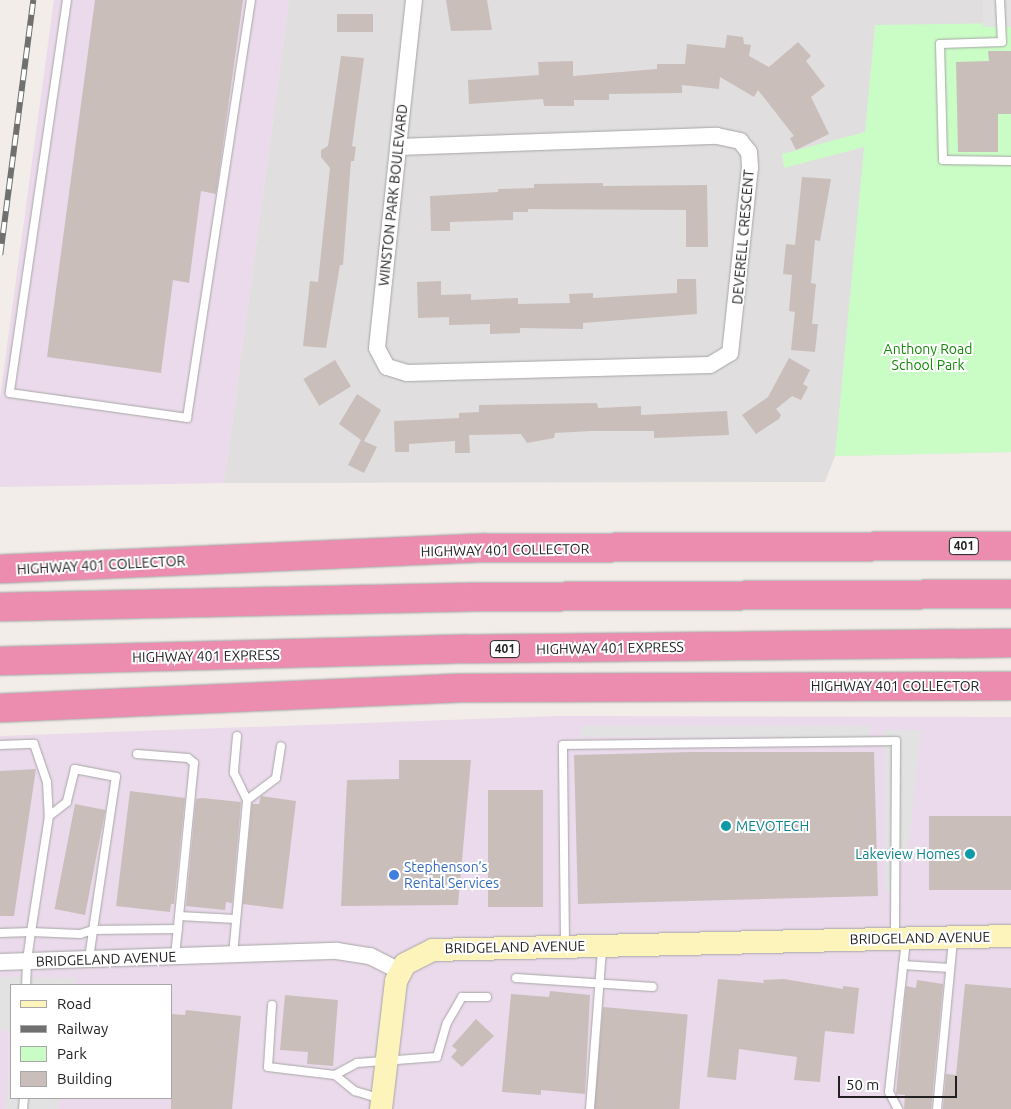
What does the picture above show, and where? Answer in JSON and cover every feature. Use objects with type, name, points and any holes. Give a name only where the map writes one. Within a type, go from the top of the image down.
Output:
[{"type":"highway","name":"HIGHWAY 401 COLLECTOR","points":[[0,570],[485,548],[1011,546]]},
{"type":"highway","points":[[0,607],[475,597],[1011,594]]},
{"type":"highway","name":"HIGHWAY 401 EXPRESS","points":[[0,661],[467,649],[1011,643]]},
{"type":"highway","name":"HIGHWAY 401 COLLECTOR","points":[[0,708],[460,688],[1011,686]]},
{"type":"street","name":"WINSTON PARK BOULEVARD","points":[[407,373],[387,367],[377,348],[414,0]]},
{"type":"street","name":"DEVERELL CRESCENT","points":[[398,147],[717,136],[740,141],[749,152],[750,168],[735,331],[730,353],[710,365],[407,373]]},
{"type":"street","name":"BRIDGELAND AVENUE","points":[[0,962],[175,956],[357,953],[400,971],[412,958],[442,948],[1011,936]]},
{"type":"street","points":[[381,1104],[400,971]]},
{"type":"lane","points":[[67,0],[10,393],[187,418],[251,0]]},
{"type":"lane","points":[[1000,0],[1002,42],[940,44],[943,160],[1011,161]]},
{"type":"lane","points":[[233,955],[248,800],[234,773],[237,736]]},
{"type":"lane","points":[[565,946],[564,745],[896,742],[900,938],[903,965],[889,1092],[898,1109]]},
{"type":"lane","points":[[0,746],[34,744],[46,782],[49,816],[27,961],[26,984]]},
{"type":"lane","points":[[248,800],[276,778],[281,746]]},
{"type":"lane","points":[[137,754],[188,758],[194,763],[175,956]]},
{"type":"lane","points":[[49,816],[67,802],[75,769],[116,777],[89,959]]},
{"type":"lane","points":[[179,916],[236,919]]},
{"type":"lane","points":[[0,933],[80,934],[93,930],[178,929]]},
{"type":"lane","points":[[937,1109],[953,937]]},
{"type":"lane","points":[[590,1109],[602,945]]},
{"type":"lane","points":[[903,965],[950,968]]},
{"type":"lane","points":[[516,978],[653,987]]},
{"type":"lane","points":[[336,1075],[357,1063],[387,1058],[437,1057],[447,1022],[462,997],[487,997]]},
{"type":"lane","points":[[272,1005],[268,1067],[336,1075],[355,1092],[381,1104]]},
{"type":"shaded area","points":[[54,0],[289,0],[224,483],[0,487],[0,398]]},
{"type":"shaded area","points":[[289,0],[1011,0],[1011,452],[835,456],[825,482],[224,483]]},
{"type":"shaded area","points":[[983,0],[1011,0],[1011,27],[983,27]]},
{"type":"shaded area","points":[[558,716],[1011,717],[1011,1109],[0,1109],[0,736]]},
{"type":"shaded area","points":[[581,726],[870,726],[870,737],[581,737]]},
{"type":"shaded area","points":[[884,730],[921,730],[908,852],[895,853],[896,890],[885,890]]},
{"type":"shaded area","points":[[0,977],[76,978],[75,984],[10,984],[10,1032],[0,1030]]},
{"type":"shaded area","points":[[10,1068],[10,1099],[59,1099],[58,1109],[5,1109]]},
{"type":"green space","name":"Anthony Road School Park","points":[[1011,23],[1011,452],[835,456],[864,147],[784,168],[782,154],[865,132],[875,25]]},
{"type":"building","points":[[95,0],[243,0],[216,194],[201,191],[189,283],[173,280],[161,373],[47,357]]},
{"type":"building","points":[[446,0],[487,0],[492,30],[451,31]]},
{"type":"building","points":[[337,14],[373,14],[373,32],[337,32]]},
{"type":"building","points":[[727,35],[743,37],[744,44],[751,45],[749,56],[769,67],[798,42],[811,56],[806,61],[825,86],[811,97],[829,134],[796,150],[790,138],[794,136],[758,90],[754,97],[720,77],[719,89],[682,85],[682,93],[609,94],[609,100],[574,100],[574,106],[544,106],[543,99],[469,104],[468,80],[539,75],[538,62],[573,61],[573,76],[657,69],[657,64],[685,64],[687,44],[725,48]]},
{"type":"building","points":[[988,51],[1011,51],[1011,114],[998,114],[998,152],[958,152],[956,62],[989,61]]},
{"type":"building","points":[[341,56],[364,58],[352,146],[356,147],[354,161],[351,161],[343,265],[340,265],[326,348],[303,346],[310,281],[318,282],[330,168],[321,157],[321,150],[328,146]]},
{"type":"building","points":[[802,177],[831,179],[820,241],[815,240],[811,283],[816,284],[812,324],[818,324],[815,352],[791,350],[795,312],[789,311],[792,275],[783,274],[786,244],[795,245]]},
{"type":"building","points":[[603,183],[603,186],[707,185],[708,247],[686,247],[686,210],[528,209],[528,212],[513,212],[513,220],[450,222],[450,231],[431,231],[430,196],[498,192],[498,189],[534,188],[534,184]]},
{"type":"building","points":[[677,279],[696,279],[697,314],[583,323],[583,329],[520,328],[520,333],[490,334],[490,324],[449,325],[449,317],[418,318],[417,282],[441,281],[441,295],[471,294],[471,300],[518,298],[518,304],[570,303],[569,294],[593,293],[593,298],[677,293]]},
{"type":"building","points":[[789,358],[810,370],[803,384],[808,387],[801,400],[792,396],[776,409],[781,415],[779,419],[756,434],[742,415],[768,397]]},
{"type":"building","points":[[335,360],[351,387],[319,406],[303,379]]},
{"type":"building","points":[[357,394],[381,410],[364,441],[377,447],[364,473],[348,465],[361,440],[339,424]]},
{"type":"building","points":[[597,403],[598,408],[641,406],[641,415],[727,411],[729,435],[654,438],[654,431],[591,431],[555,433],[554,438],[527,443],[521,434],[469,435],[470,453],[455,453],[455,441],[409,444],[409,452],[395,452],[394,421],[459,418],[459,413],[479,412],[479,405]]},
{"type":"building","name":"MEVOTECH","points":[[692,752],[874,752],[878,896],[578,904],[574,755]]},
{"type":"building","points":[[399,760],[471,760],[458,905],[341,906],[347,780],[399,779]]},
{"type":"building","points":[[36,769],[14,916],[0,916],[0,771]]},
{"type":"building","points":[[488,790],[543,790],[543,907],[488,907]]},
{"type":"building","points":[[130,791],[185,798],[174,904],[171,904],[170,912],[116,906]]},
{"type":"building","points":[[261,796],[296,801],[283,909],[243,904],[252,804],[259,804]]},
{"type":"building","points":[[196,799],[241,802],[232,903],[226,902],[225,910],[186,906]]},
{"type":"building","points":[[75,804],[105,810],[85,915],[55,909]]},
{"type":"building","name":"Lakeview Homes","points":[[929,816],[1011,816],[1011,890],[929,890]]},
{"type":"building","points":[[718,979],[764,983],[763,980],[784,979],[843,989],[843,986],[859,988],[854,1034],[825,1031],[820,1082],[794,1080],[797,1057],[739,1049],[736,1080],[707,1077]]},
{"type":"building","points":[[917,980],[943,984],[931,1109],[904,1109],[905,1095],[896,1094],[906,986],[916,988]]},
{"type":"building","points":[[965,984],[1011,988],[1011,1109],[943,1109],[946,1074],[956,1075]]},
{"type":"building","points":[[550,991],[590,995],[585,1094],[541,1090],[541,1095],[502,1092],[511,994],[549,997]]},
{"type":"building","points":[[285,995],[338,1000],[333,1066],[307,1064],[308,1052],[280,1050]]},
{"type":"building","points":[[603,1007],[688,1014],[679,1109],[594,1109]]},
{"type":"building","points":[[186,1010],[241,1016],[232,1109],[171,1109],[172,1014],[185,1015]]},
{"type":"building","points":[[476,1019],[494,1036],[462,1067],[451,1057],[457,1050],[452,1046]]},
{"type":"railway","points":[[0,255],[33,0]]},
{"type":"place","name":"MEVOTECH","points":[[726,826]]},
{"type":"place","name":"Lakeview Homes","points":[[970,854]]},
{"type":"place","name":"Stephenson’s Rental Services","points":[[394,875]]}]
